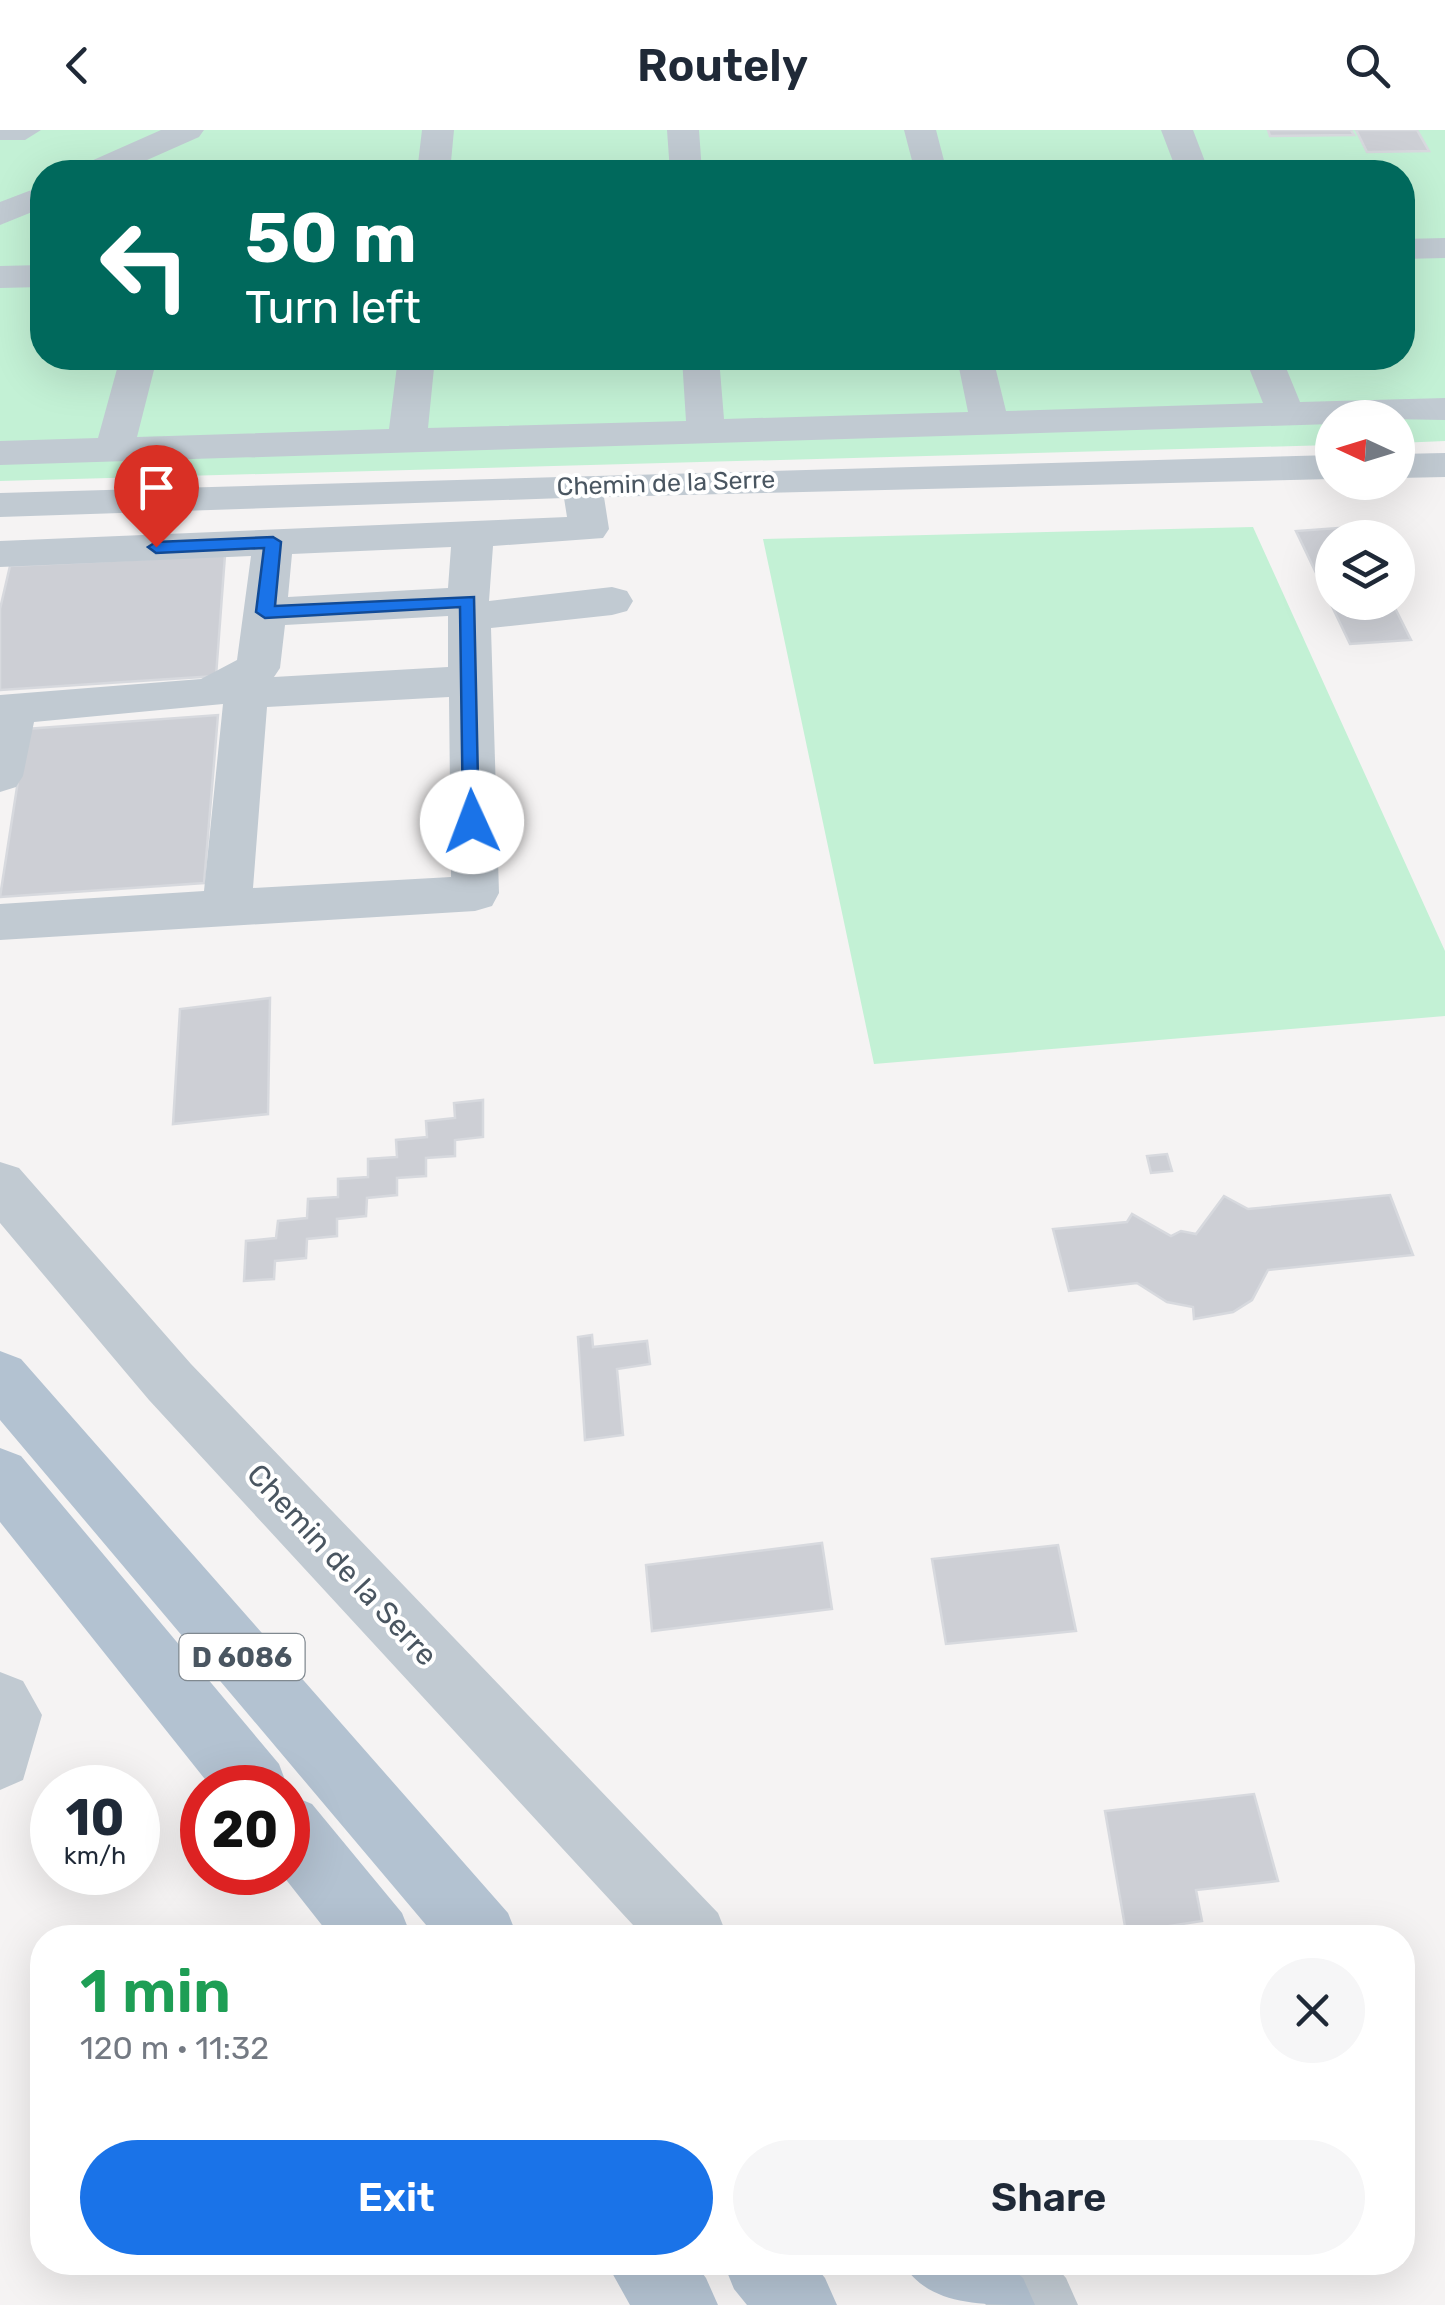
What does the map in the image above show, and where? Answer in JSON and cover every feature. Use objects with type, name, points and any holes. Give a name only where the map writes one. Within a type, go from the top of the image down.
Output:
[{"type":"main road","name":"D 6086","points":[[0,1377],[473,1925]]},
{"type":"main road","name":"D 6086","points":[[0,1476],[235,1765]]},
{"type":"main road","points":[[310,1855],[366,1925]]},
{"type":"main road","points":[[422,1866],[499,1925]]},
{"type":"main road","points":[[655,2275],[680,2305]]},
{"type":"main road","points":[[772,2275],[798,2305]]},
{"type":"main road","points":[[957,2275],[996,2305]]},
{"type":"street","points":[[0,130],[26,130]]},
{"type":"street","points":[[122,160],[192,130]]},
{"type":"street","points":[[186,160],[192,130]]},
{"type":"street","points":[[435,160],[438,130]]},
{"type":"street","points":[[683,130],[685,160]]},
{"type":"street","points":[[920,130],[928,160]]},
{"type":"street","points":[[1177,130],[1188,160]]},
{"type":"street","points":[[0,215],[30,201]]},
{"type":"street","points":[[1415,249],[1445,248]]},
{"type":"street","points":[[0,277],[30,276]]},
{"type":"street","points":[[114,449],[135,370]]},
{"type":"street","points":[[407,440],[415,370]]},
{"type":"street","points":[[701,370],[706,432]]},
{"type":"street","points":[[978,370],[990,422]]},
{"type":"street","points":[[1269,370],[1286,414]]},
{"type":"street","points":[[0,453],[1445,409]]},
{"type":"street","points":[[1415,466],[1445,465]]},
{"type":"street","name":"Chemin de la Serre","points":[[0,505],[582,485],[1315,468]]},
{"type":"street","points":[[0,554],[589,529],[582,485]]},
{"type":"street","points":[[0,922],[475,893],[467,681],[473,534]]},
{"type":"street","points":[[226,908],[246,684],[258,668],[273,542]]},
{"type":"street","points":[[265,612],[468,609],[612,601]]},
{"type":"street","points":[[0,776],[7,709],[209,692],[246,684],[467,681]]},
{"type":"street","name":"Chemin de la Serre","points":[[0,1184],[170,1382],[681,1925]]},
{"type":"street","points":[[0,1704],[9,1715],[0,1757]]},
{"type":"street","points":[[1012,2275],[1040,2305]]},
{"type":"green space","points":[[0,130],[1445,130],[1445,441],[1415,442],[1415,400],[1315,400],[1315,445],[0,481]]},
{"type":"green space","points":[[1253,527],[1445,951],[1445,1016],[874,1064],[763,539]]},
{"type":"building","points":[[1268,130],[1351,130],[1354,135],[1270,136]]},
{"type":"building","points":[[1356,130],[1417,130],[1429,151],[1367,152]]},
{"type":"building","points":[[1315,530],[1315,571],[1296,531]]},
{"type":"building","points":[[225,555],[216,676],[0,690],[0,609],[10,566]]},
{"type":"building","points":[[1339,620],[1401,620],[1411,640],[1350,644]]},
{"type":"building","points":[[218,715],[204,883],[0,897],[26,729]]},
{"type":"building","points":[[270,998],[268,1114],[173,1124],[180,1009]]},
{"type":"building","points":[[483,1100],[483,1137],[455,1140],[455,1156],[426,1158],[426,1176],[397,1178],[397,1195],[367,1198],[366,1216],[337,1219],[337,1236],[307,1239],[306,1258],[275,1261],[274,1279],[244,1281],[246,1241],[276,1238],[278,1221],[307,1218],[308,1199],[338,1197],[338,1179],[368,1177],[368,1159],[397,1157],[396,1140],[427,1137],[426,1121],[455,1118],[454,1103]]},
{"type":"building","points":[[1167,1154],[1172,1171],[1151,1173],[1147,1156]]},
{"type":"building","points":[[1390,1195],[1413,1255],[1268,1270],[1252,1300],[1233,1312],[1194,1319],[1193,1307],[1167,1302],[1137,1283],[1069,1291],[1053,1229],[1127,1222],[1132,1214],[1171,1236],[1181,1231],[1196,1234],[1224,1196],[1248,1209]]},
{"type":"building","points":[[592,1335],[593,1347],[647,1341],[650,1364],[617,1369],[623,1435],[585,1440],[578,1337]]},
{"type":"building","points":[[822,1543],[832,1609],[652,1631],[646,1565]]},
{"type":"building","points":[[1058,1545],[1076,1631],[946,1644],[932,1559]]},
{"type":"building","points":[[1254,1794],[1278,1881],[1196,1890],[1202,1921],[1125,1925],[1105,1811]]},
{"type":"route","points":[[156,547],[273,542],[265,612],[468,600],[472,822]]}]
